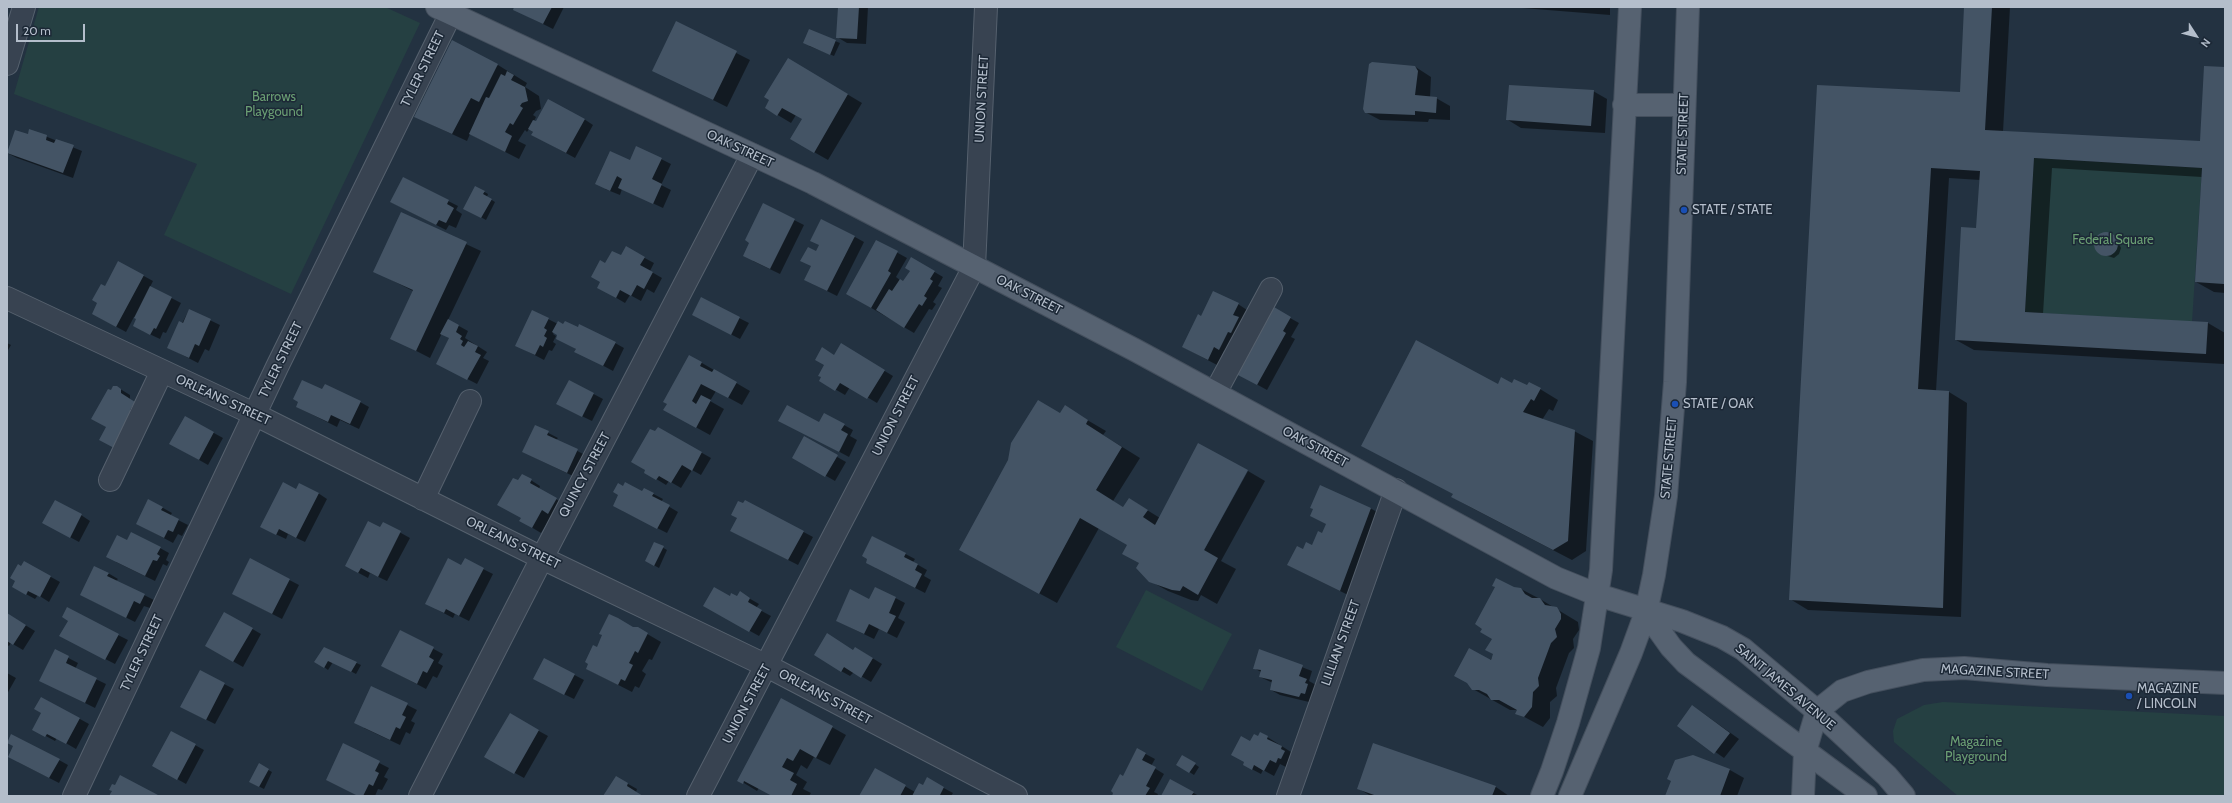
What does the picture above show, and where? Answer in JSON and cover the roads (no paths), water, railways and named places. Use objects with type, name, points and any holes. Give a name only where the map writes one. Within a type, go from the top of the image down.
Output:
[{"type":"main road","points":[[1542,796],[1552,771],[1575,699],[1589,648],[1598,595],[1603,540],[1630,7]]},
{"type":"main road","name":"STATE STREET","points":[[1570,796],[1626,665],[1646,612],[1654,575],[1667,489],[1675,382],[1688,7]]},
{"type":"main road","name":"OAK STREET","points":[[444,9],[813,183],[1215,393],[1556,578],[1598,595]]},
{"type":"main road","points":[[1624,105],[1684,105]]},
{"type":"main road","name":"SAINT JAMES AVENUE","points":[[1598,595],[1646,612],[1699,627],[1743,649],[1817,711],[1887,776],[1904,796]]},
{"type":"main road","points":[[1646,612],[1671,647],[1686,663],[1866,796]]},
{"type":"main road","name":"MAGAZINE STREET","points":[[1817,711],[1842,691],[1886,677],[1923,670],[1964,668],[2047,675],[2225,683]]},
{"type":"main road","points":[[1803,796],[1805,752],[1817,711]]},
{"type":"street","points":[[7,64],[24,7]]},
{"type":"street","name":"UNION STREET","points":[[698,796],[974,267],[986,7]]},
{"type":"street","name":"TYLER STREET","points":[[74,796],[444,9]]},
{"type":"street","name":"QUINCY STREET","points":[[420,796],[752,155]]},
{"type":"street","points":[[1215,393],[1271,289]]},
{"type":"street","name":"ORLEANS STREET","points":[[7,298],[254,414],[542,558],[767,666],[1016,796]]},
{"type":"street","points":[[110,480],[162,371]]},
{"type":"street","points":[[423,499],[470,401]]},
{"type":"street","name":"LILLIAN STREET","points":[[1288,796],[1396,490]]},
{"type":"place","name":"STATE / STATE","points":[[1684,210]]},
{"type":"place","name":"STATE / OAK","points":[[1675,404]]},
{"type":"place","name":"MAGAZINE / LINCOLN","points":[[2129,696]]},
{"type":"park label","name":"Barrows Playgound","points":[[274,104]]},
{"type":"park label","name":"Federal Square","points":[[2113,240]]},
{"type":"park label","name":"Magazine Playground","points":[[1976,750]]}]
